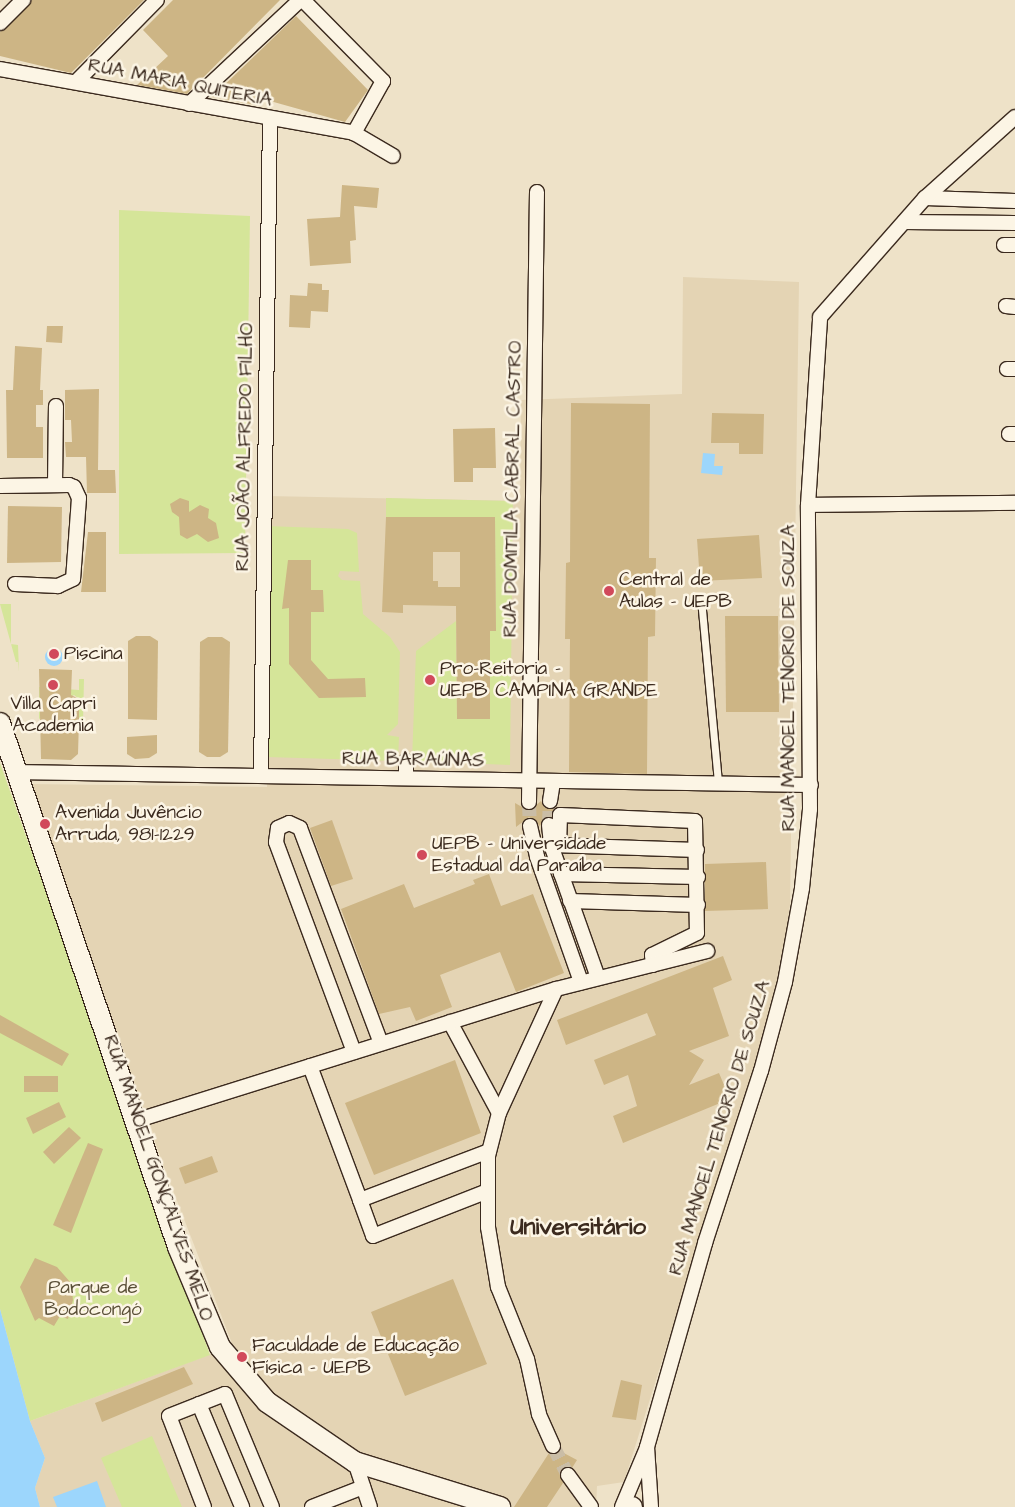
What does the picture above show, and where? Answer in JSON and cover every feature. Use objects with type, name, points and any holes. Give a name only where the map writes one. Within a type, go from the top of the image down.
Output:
[{"type":"street","points":[[0,23],[24,0]]},
{"type":"street","points":[[76,82],[157,0]]},
{"type":"street","points":[[189,104],[301,0],[383,81],[354,133],[394,156]]},
{"type":"street","name":"RUA MARIA QUITERIA","points":[[0,69],[354,133]]},
{"type":"street","name":"RUA MANOEL TENORIO DE SOUZA","points":[[651,1507],[647,1447],[785,982],[802,888],[811,785],[808,505],[820,317],[925,198],[1015,117]]},
{"type":"street","name":"RUA JOÃO ALFREDO FILHO","points":[[261,776],[270,119]]},
{"type":"street","name":"RUA DOMITILA CABRAL CASTRO","points":[[529,802],[534,289],[537,192]]},
{"type":"street","points":[[925,198],[1015,201]]},
{"type":"street","points":[[904,222],[1015,223]]},
{"type":"street","points":[[55,485],[56,406]]},
{"type":"street","points":[[0,486],[69,485],[77,491],[76,573],[73,579],[58,586],[15,584]]},
{"type":"street","points":[[808,505],[1015,503]]},
{"type":"street","name":"RUA MANOEL GONÇALVES MELO","points":[[0,722],[14,772],[138,1120],[178,1247],[220,1348],[266,1402],[356,1462],[500,1507]]},
{"type":"street","points":[[406,761],[406,778]]},
{"type":"street","name":"RUA BARAÚNAS","points":[[14,772],[811,785]]},
{"type":"street","points":[[550,801],[553,781]]},
{"type":"street","points":[[555,845],[560,816],[694,821],[698,878],[697,933],[652,955],[653,965]]},
{"type":"street","points":[[354,1052],[276,842],[278,828],[289,823],[300,828],[381,1044]]},
{"type":"street","points":[[581,982],[530,828],[549,827],[561,874],[598,978]]},
{"type":"street","points":[[555,845],[697,850]]},
{"type":"street","points":[[561,874],[698,878]]},
{"type":"street","points":[[570,901],[698,905]]},
{"type":"street","points":[[138,1120],[556,989],[707,951]]},
{"type":"street","points":[[553,1446],[539,1414],[527,1359],[498,1287],[491,1249],[488,1192],[489,1151],[499,1113],[556,989]]},
{"type":"street","points":[[450,1022],[499,1113]]},
{"type":"street","points":[[310,1066],[374,1236],[488,1192]]},
{"type":"street","points":[[360,1200],[489,1151]]},
{"type":"street","points":[[204,1507],[169,1416],[225,1394],[272,1507]]},
{"type":"street","points":[[199,1404],[242,1507]]},
{"type":"street","points":[[622,1507],[647,1447]]},
{"type":"street","points":[[356,1462],[370,1507]]},
{"type":"street","points":[[568,1475],[591,1507]]},
{"type":"street","points":[[312,1507],[363,1486]]},
{"type":"lane","points":[[701,599],[718,783]]},
{"type":"shaded area","name":"UEPB - Universidade Estadual da Paraíba","points":[[683,277],[799,282],[790,905],[778,991],[624,1482],[597,1486],[596,1507],[40,1507],[35,1488],[45,1458],[30,1421],[233,1346],[164,1167],[28,784],[267,787],[266,496],[520,501],[521,400],[682,394]]},
{"type":"green space","points":[[119,210],[250,216],[245,553],[119,554]]},
{"type":"green space","points":[[386,498],[513,501],[510,765],[412,761],[416,651],[456,621],[457,719],[490,719],[490,631],[496,630],[495,517],[386,517]]},
{"type":"green space","points":[[266,526],[348,529],[357,533],[359,572],[340,571],[338,576],[342,580],[360,581],[363,614],[390,637],[400,652],[398,724],[387,735],[399,737],[398,761],[267,757]]},
{"type":"green space","points":[[0,604],[11,604],[11,644]]},
{"type":"green space","points":[[11,644],[18,645],[19,672],[18,662],[16,662]]},
{"type":"green space","points":[[79,679],[84,679],[83,723],[78,723],[79,699],[74,695],[39,719],[39,687],[79,690]]},
{"type":"green space","name":"Parque de Bodocongó","points":[[0,763],[210,1355],[30,1421],[0,1309]]},
{"type":"green space","points":[[152,1436],[182,1507],[122,1507],[101,1458]]},
{"type":"water","points":[[703,453],[715,454],[714,466],[723,466],[722,475],[701,473]]},
{"type":"water","name":"Piscina","points":[[54,648],[60,651],[63,657],[60,663],[54,666],[48,663],[45,657],[48,651]]},
{"type":"water","points":[[0,1309],[30,1421],[45,1458],[35,1488],[40,1507],[0,1507]]},
{"type":"water","points":[[97,1481],[106,1507],[57,1507],[53,1497]]},
{"type":"building","points":[[32,0],[144,0],[71,73],[0,56],[0,32]]},
{"type":"building","points":[[173,0],[280,0],[187,94],[137,85],[168,56],[143,30]]},
{"type":"building","points":[[296,16],[368,90],[345,122],[263,99],[256,105],[212,97]]},
{"type":"building","points":[[342,185],[379,188],[377,208],[354,206],[356,240],[350,241],[351,263],[310,266],[307,219],[340,217]]},
{"type":"building","points":[[308,283],[322,284],[322,290],[329,290],[328,312],[311,311],[310,328],[289,327],[290,295],[307,296]]},
{"type":"building","points":[[47,326],[63,326],[62,343],[46,342]]},
{"type":"building","points":[[15,346],[42,348],[40,390],[43,390],[43,405],[36,405],[36,427],[43,427],[43,458],[7,458],[6,390],[13,390]]},
{"type":"building","points":[[99,389],[98,470],[115,470],[116,493],[87,493],[86,457],[66,457],[65,442],[72,442],[71,420],[65,420],[65,390]]},
{"type":"building","name":"Central de Aulas - UEPB","points":[[571,403],[650,404],[649,558],[656,558],[655,636],[648,637],[647,774],[569,772],[570,639],[565,639],[566,563],[570,562]]},
{"type":"building","points":[[712,413],[764,414],[763,454],[739,454],[739,443],[711,443]]},
{"type":"building","points":[[495,428],[496,468],[473,468],[473,482],[454,482],[453,429]]},
{"type":"building","points":[[180,498],[189,501],[189,512],[200,505],[209,509],[208,518],[216,523],[219,538],[208,542],[197,534],[187,539],[180,535],[179,517],[172,512],[170,504]]},
{"type":"building","points":[[8,506],[62,507],[61,562],[7,563]]},
{"type":"building","points":[[386,517],[495,517],[496,631],[490,631],[490,719],[457,719],[456,606],[403,605],[403,613],[382,612]],"holes":[[[433,552],[460,552],[460,587],[438,587],[438,581],[433,581]]]},
{"type":"building","points":[[88,532],[106,532],[106,592],[81,592]]},
{"type":"building","points":[[759,535],[762,578],[700,581],[697,539]]},
{"type":"building","points":[[288,560],[311,560],[311,590],[323,590],[324,612],[311,612],[311,660],[328,679],[365,678],[366,697],[319,698],[289,664],[289,608],[282,609]]},
{"type":"building","points":[[725,616],[778,616],[779,712],[726,712]]},
{"type":"building","points":[[136,636],[150,636],[158,641],[157,720],[128,719],[128,641]]},
{"type":"building","points":[[208,637],[222,637],[230,642],[228,752],[220,757],[207,757],[199,752],[200,642]]},
{"type":"building","points":[[39,669],[72,670],[71,695],[79,699],[79,720],[78,754],[71,760],[41,759]]},
{"type":"building","points":[[157,735],[157,753],[149,758],[135,759],[127,754],[127,737]]},
{"type":"building","points":[[541,801],[545,808],[554,808],[551,817],[544,818],[540,826],[529,817],[516,827],[515,803],[529,811]]},
{"type":"building","points":[[332,820],[353,879],[331,886],[310,828]]},
{"type":"building","points":[[766,862],[768,909],[705,911],[705,864]]},
{"type":"building","points":[[489,874],[501,906],[533,894],[564,973],[516,992],[500,952],[440,975],[452,1007],[416,1021],[410,1007],[379,1014],[341,909],[404,884],[414,908],[475,884],[473,880]]},
{"type":"building","points":[[723,956],[732,980],[713,988],[729,1036],[689,1051],[704,1060],[689,1085],[719,1073],[730,1099],[623,1143],[613,1116],[637,1106],[628,1075],[604,1085],[594,1060],[656,1035],[647,1013],[566,1045],[557,1020]]},
{"type":"building","points":[[0,1015],[69,1054],[62,1066],[0,1033]]},
{"type":"building","points":[[455,1060],[481,1133],[374,1175],[345,1103]]},
{"type":"building","points":[[24,1076],[58,1076],[58,1092],[24,1092]]},
{"type":"building","points":[[59,1102],[66,1117],[33,1134],[26,1118]]},
{"type":"building","points":[[69,1127],[81,1138],[54,1164],[43,1152]]},
{"type":"building","points":[[88,1143],[103,1149],[71,1233],[53,1225]]},
{"type":"building","points":[[212,1156],[218,1172],[185,1184],[179,1168]]},
{"type":"building","points":[[35,1258],[57,1267],[71,1283],[73,1300],[68,1319],[60,1316],[54,1326],[39,1318],[35,1321],[20,1287]]},
{"type":"building","points":[[453,1279],[487,1364],[405,1396],[371,1312]]},
{"type":"building","points":[[184,1367],[193,1384],[102,1422],[95,1403]]},
{"type":"building","points":[[621,1380],[642,1385],[636,1420],[612,1417]]},
{"type":"building","points":[[560,1451],[577,1460],[572,1468],[560,1471],[563,1483],[547,1507],[514,1507],[549,1453]]},
{"type":"tunnel","points":[[549,825],[550,801]]},
{"type":"tunnel","points":[[529,802],[530,826]]},
{"type":"tunnel","points":[[553,1446],[568,1475]]},
{"type":"place","name":"Central de Aulas - UEPB","points":[[609,591]]},
{"type":"place","name":"Piscina","points":[[54,654]]},
{"type":"place","name":"Pro-Reitoria - UEPB CAMPINA GRANDE","points":[[430,680]]},
{"type":"place","name":"Villa Capri Academia","points":[[53,685]]},
{"type":"place","name":"Avenida Juvêncio Arruda, 981-1229","points":[[45,824]]},
{"type":"place","name":"UEPB - Universidade Estadual da Paraíba","points":[[422,855]]},
{"type":"place","name":"Faculdade de Educação Física - UEPB","points":[[242,1357]]},
{"type":"district","name":"Universitário","points":[[578,1228]]}]
